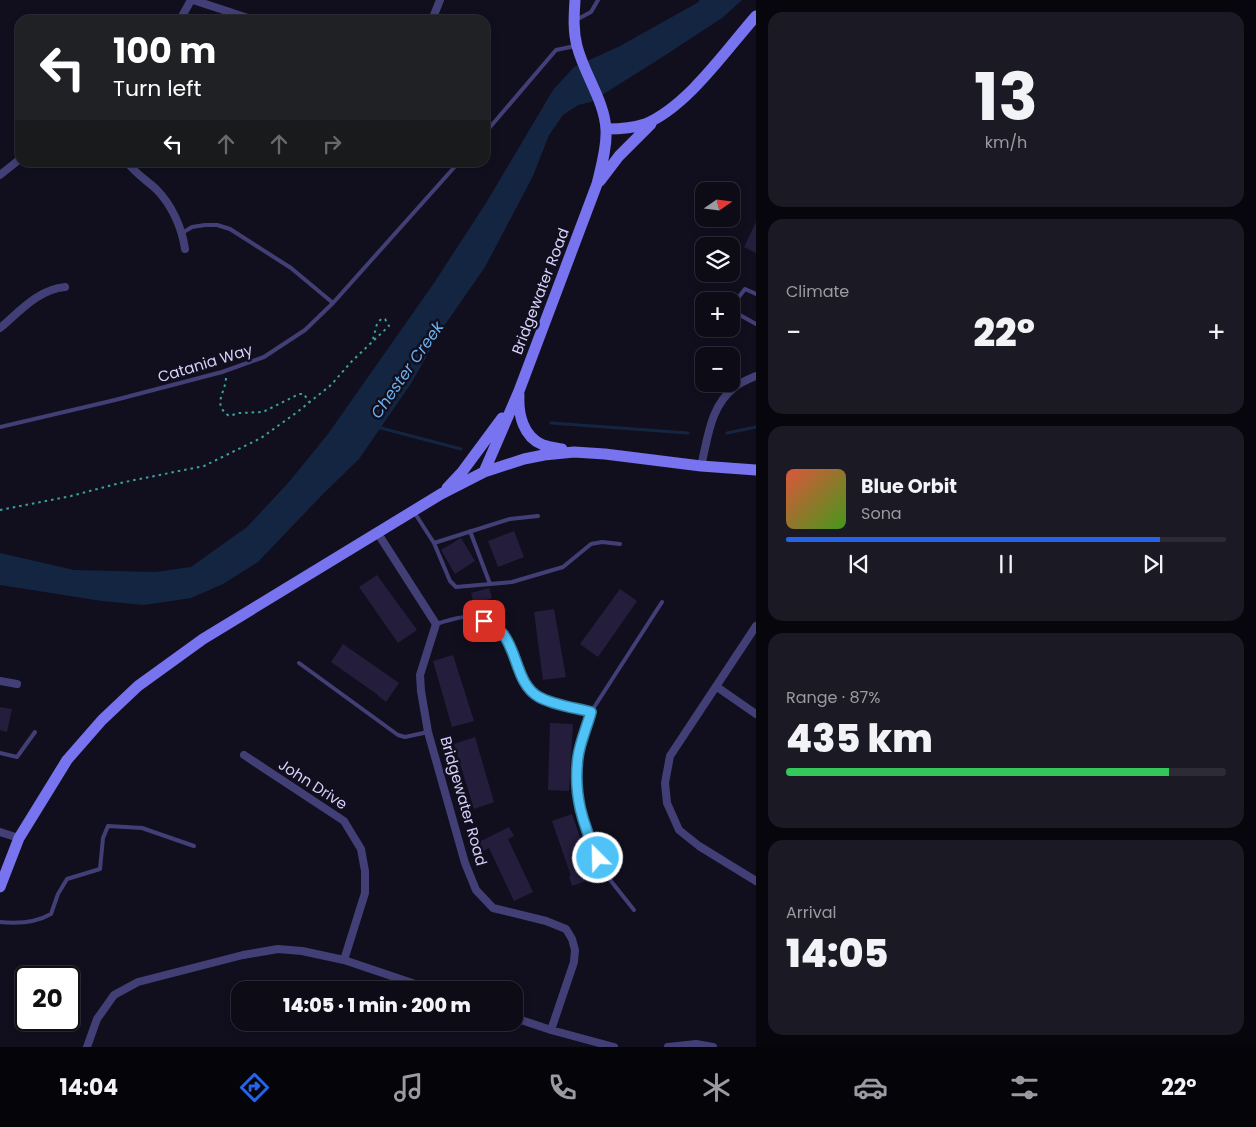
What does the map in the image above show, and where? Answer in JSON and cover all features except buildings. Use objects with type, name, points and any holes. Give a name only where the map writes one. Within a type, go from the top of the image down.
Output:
[{"type":"street","points":[[183,15],[192,0],[238,15]]},
{"type":"street","points":[[434,15],[440,0]]},
{"type":"street","name":"Bridgewater Road","points":[[484,472],[519,391],[597,184],[605,151],[606,129],[599,102],[577,46],[574,21],[576,0]]},
{"type":"street","points":[[597,184],[625,149],[700,82],[756,16]]},
{"type":"street","points":[[606,129],[632,127],[659,117]]},
{"type":"street","points":[[0,176],[15,163]]},
{"type":"street","points":[[132,167],[157,191],[170,207],[182,233],[184,249]]},
{"type":"street","points":[[0,328],[40,294],[55,288],[65,287]]},
{"type":"street","points":[[701,466],[714,413],[735,386],[756,376]]},
{"type":"street","points":[[519,391],[518,406],[522,423],[542,445],[574,452],[756,470]]},
{"type":"street","points":[[441,494],[462,472],[484,443],[519,391]]},
{"type":"street","points":[[0,887],[18,838],[54,780],[73,753],[102,720],[138,686],[203,639],[441,494],[484,472],[544,455],[574,452]]},
{"type":"street","points":[[377,532],[436,624]]},
{"type":"street","name":"Bridgewater Road","points":[[436,624],[434,637],[420,675],[421,691],[428,732],[465,864],[476,890],[493,908],[546,921],[566,929],[572,939],[574,962],[551,1030]]},
{"type":"street","points":[[756,626],[670,756],[665,782],[667,803],[679,830],[699,846],[756,881]]},
{"type":"street","points":[[0,680],[17,684]]},
{"type":"street","points":[[717,687],[756,714]]},
{"type":"street","name":"John Drive","points":[[244,755],[344,821],[361,849],[366,872],[365,893],[344,960]]},
{"type":"street","points":[[0,832],[18,838]]},
{"type":"street","points":[[86,1047],[97,1019],[114,994],[138,982],[242,955],[278,949],[302,951],[344,960],[406,981]]},
{"type":"street","points":[[523,1021],[614,1047]]},
{"type":"street","points":[[668,1047],[696,1044],[713,1047]]},
{"type":"lane","points":[[574,21],[591,12],[598,0]]},
{"type":"lane","points":[[490,127],[556,50],[577,46]]},
{"type":"lane","name":"Catania Way","points":[[0,427],[115,400],[227,370],[264,357],[305,330],[333,302],[454,167]]},
{"type":"lane","points":[[182,233],[192,227],[205,225],[217,225],[230,230],[292,268],[333,302]]},
{"type":"lane","points":[[740,296],[745,289],[756,294]]},
{"type":"lane","points":[[740,314],[756,324]]},
{"type":"lane","points":[[412,510],[434,543],[450,581],[456,587],[512,582],[563,567],[591,544],[602,542],[620,544]]},
{"type":"lane","points":[[434,543],[510,519],[538,516]]},
{"type":"lane","points":[[470,532],[490,584]]},
{"type":"lane","points":[[634,910],[603,871],[588,833],[577,801],[578,757],[591,712],[662,602]]},
{"type":"lane","points":[[436,624],[465,616],[475,617],[495,627],[510,646],[521,676],[529,689],[538,697],[591,712]]},
{"type":"lane","points":[[299,663],[398,735],[405,737],[428,732]]},
{"type":"lane","points":[[0,753],[17,757],[35,732]]},
{"type":"lane","points":[[0,922],[13,924],[38,921],[51,914],[58,894],[67,879],[100,869],[103,838],[108,826],[142,828],[194,846]]},
{"type":"path","points":[[0,510],[204,466],[261,438],[331,385],[373,339],[384,331],[388,326],[385,319],[381,319],[377,324],[373,339]]},
{"type":"path","points":[[227,370],[226,384],[219,401],[222,412],[229,416],[239,413],[263,412],[300,394],[304,394],[309,402]]},
{"type":"water","name":"Chester Creek","points":[[700,0],[742,0],[722,18],[667,54],[591,102],[578,105],[563,115],[549,135],[533,176],[485,267],[442,329],[412,382],[359,459],[258,562],[223,584],[191,598],[144,605],[102,601],[0,585],[0,553],[74,570],[156,572],[191,567],[247,527],[289,482],[328,434],[434,283],[486,203],[553,90],[574,67],[620,46]]},
{"type":"waterway","points":[[551,423],[688,433]]},
{"type":"waterway","name":"Chester Creek","points":[[377,427],[461,449]]},
{"type":"waterway","points":[[727,433],[756,427]]},
{"type":"route","points":[[484,621],[495,627],[503,635],[510,646],[521,676],[529,689],[538,697],[591,712],[578,757],[577,801],[598,858]]}]
